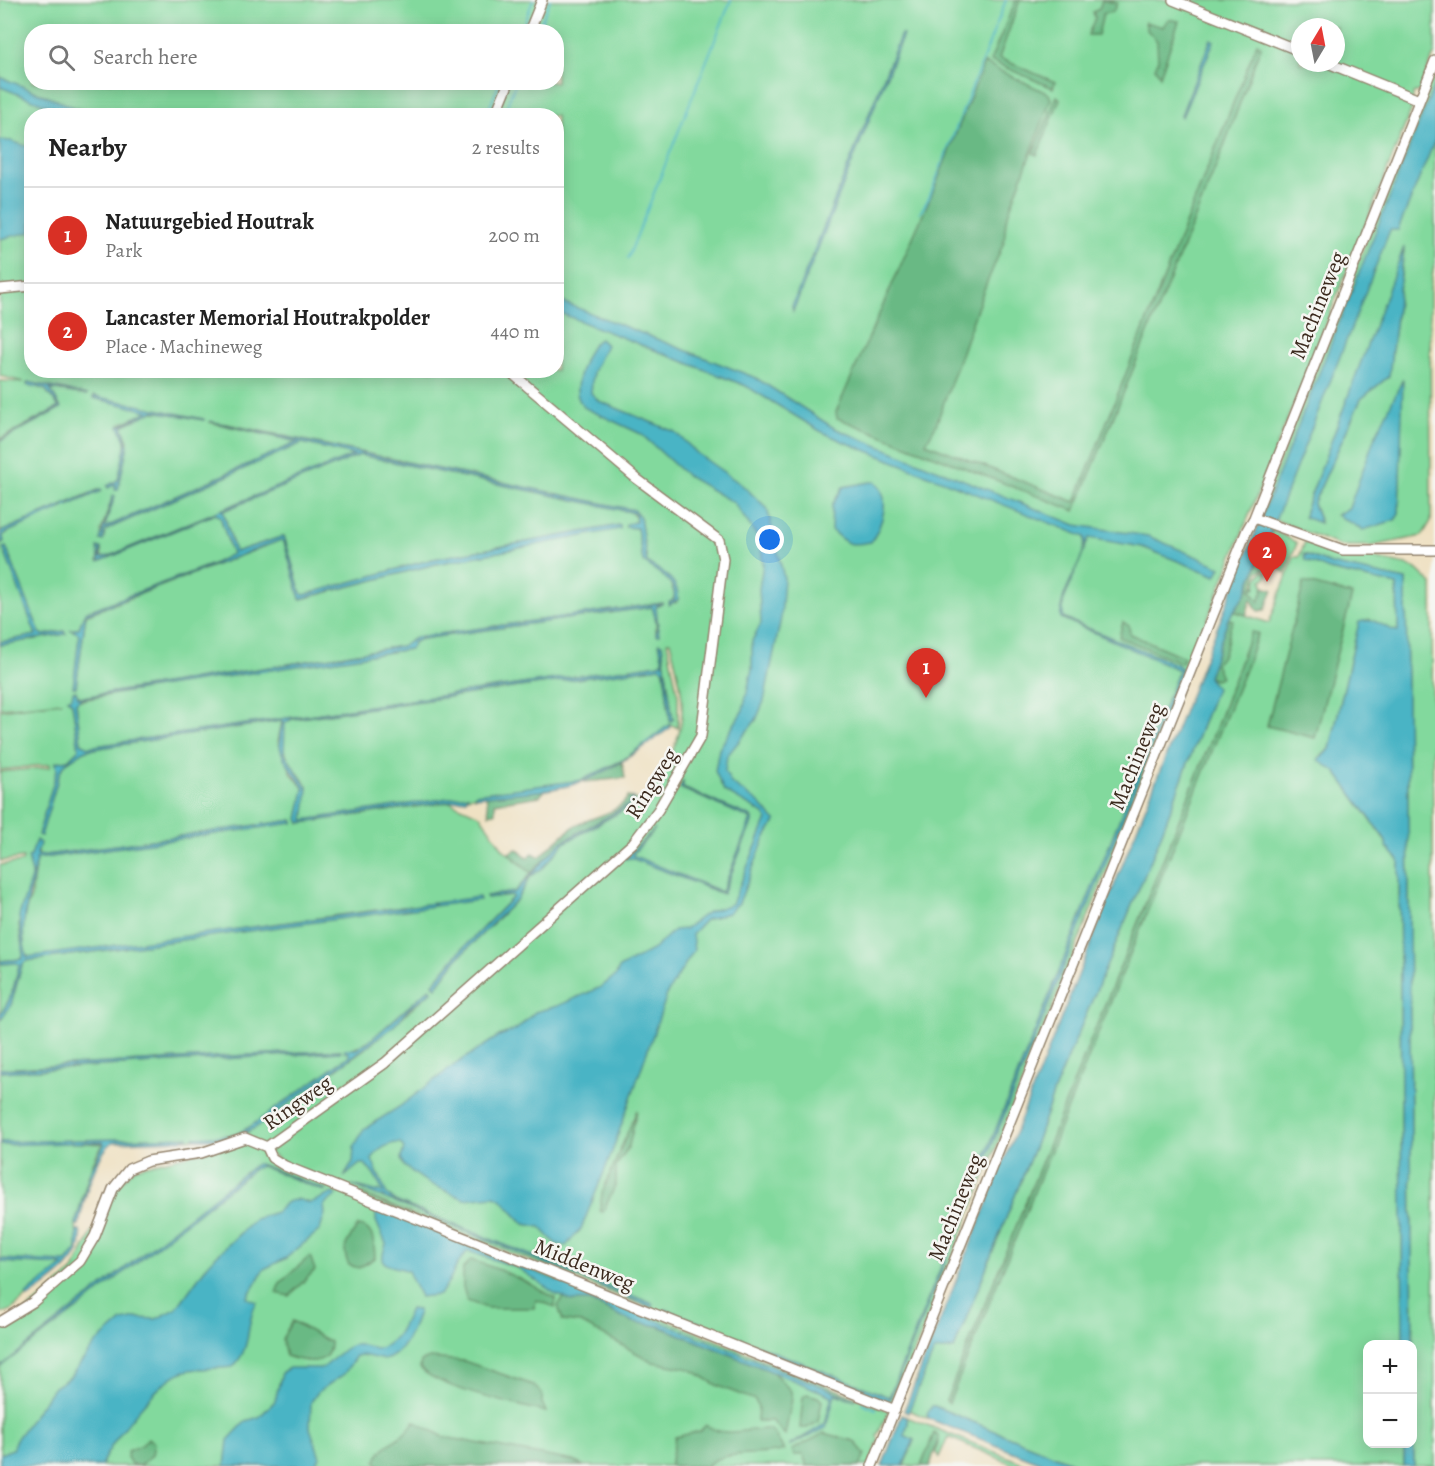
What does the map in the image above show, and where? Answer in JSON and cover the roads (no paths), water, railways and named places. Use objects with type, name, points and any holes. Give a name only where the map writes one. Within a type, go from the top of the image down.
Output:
[{"type":"street","points":[[532,24],[542,0]]},
{"type":"street","points":[[1173,0],[1291,47]]},
{"type":"street","name":"Machineweg","points":[[872,1466],[1247,530],[1257,519],[1258,503],[1435,61]]},
{"type":"street","points":[[1345,70],[1419,100]]},
{"type":"street","points":[[498,108],[505,90]]},
{"type":"street","points":[[0,289],[24,287]]},
{"type":"street","name":"Ringweg","points":[[267,1147],[385,1063],[633,843],[659,809],[693,752],[703,730],[723,559],[719,540],[637,479],[517,378]]},
{"type":"street","points":[[1257,519],[1343,550],[1435,549]]},
{"type":"street","points":[[0,1322],[33,1302],[80,1261],[95,1236],[113,1189],[129,1169],[142,1162],[201,1153],[241,1139],[250,1139],[267,1147]]},
{"type":"street","name":"Middenweg","points":[[267,1147],[272,1158],[280,1164],[895,1410]]},
{"type":"water","points":[[901,34],[903,35],[793,311],[792,306]]},
{"type":"water","points":[[1211,39],[1214,41],[1182,117],[1181,115]]},
{"type":"water","points":[[0,77],[24,87],[24,90],[32,90],[76,108],[53,108],[0,87]]},
{"type":"water","points":[[1435,83],[1435,140],[1398,230],[1390,230],[1266,544],[1281,551],[1285,557],[1263,551],[1245,595],[1228,619],[1208,677],[1216,688],[1158,843],[1054,1091],[1034,1148],[954,1349],[934,1351],[908,1413],[904,1411]]},
{"type":"water","points":[[0,140],[24,145],[24,234],[0,239]]},
{"type":"water","points":[[1404,247],[1389,376],[1361,399],[1313,504],[1320,523],[1304,517],[1305,511]]},
{"type":"water","points":[[564,303],[756,378],[834,428],[1076,525],[1148,536],[1221,567],[1216,576],[1142,547],[1089,538],[1082,556],[1085,537],[842,441],[820,431],[746,386],[564,315]]},
{"type":"water","points":[[600,339],[606,345],[593,372],[591,393],[599,401],[675,432],[698,454],[742,485],[767,508],[784,578],[781,618],[764,701],[756,720],[727,756],[725,771],[731,783],[758,802],[776,821],[764,840],[739,903],[728,913],[705,920],[692,934],[694,950],[668,992],[612,1152],[581,1229],[566,1246],[556,1244],[540,1227],[524,1224],[501,1199],[494,1196],[464,1199],[428,1183],[404,1166],[401,1159],[404,1148],[400,1143],[384,1147],[372,1160],[387,1194],[395,1201],[653,1304],[652,1307],[352,1185],[383,1193],[377,1179],[365,1164],[360,1164],[344,1177],[353,1162],[354,1147],[364,1129],[399,1107],[457,1063],[499,1036],[517,1029],[535,1012],[557,1006],[601,987],[616,975],[619,968],[654,949],[674,930],[685,929],[708,912],[732,904],[767,819],[764,814],[724,791],[715,771],[719,749],[743,710],[752,669],[752,641],[761,623],[759,589],[763,564],[760,540],[734,503],[687,476],[641,434],[583,406],[577,393],[577,385],[587,354],[595,342]]},
{"type":"water","points":[[1403,379],[1399,514],[1395,520],[1363,530],[1337,515],[1349,508],[1374,439]]},
{"type":"water","points":[[28,382],[88,395],[50,389],[61,408],[0,441],[59,407],[45,389],[27,385]]},
{"type":"water","points":[[94,396],[204,420],[154,411],[122,426],[128,445],[118,490],[115,490],[116,484],[108,488],[107,486],[118,480],[126,443],[119,426],[148,411],[93,398]]},
{"type":"water","points":[[209,421],[634,510],[640,517],[647,562],[673,581],[678,600],[669,605],[669,602],[674,600],[673,587],[643,561],[637,528],[626,527],[626,524],[636,522],[635,514],[631,512],[360,455],[223,511],[235,552],[284,536],[301,593],[304,595],[433,559],[620,525],[620,529],[436,564],[300,599],[284,542],[281,540],[86,614],[76,687],[73,687],[79,637],[78,633],[71,630],[79,628],[85,612],[213,564],[232,554],[220,516],[215,514],[99,562],[98,547],[101,548],[100,558],[109,556],[354,455],[302,443],[112,527],[105,531],[103,541],[100,540],[113,495],[115,496],[106,527],[298,442]]},
{"type":"water","points":[[875,482],[880,488],[884,512],[871,542],[848,543],[831,530],[832,505],[843,487]]},
{"type":"water","points":[[101,489],[102,491],[10,531],[3,535],[4,542],[1,543],[0,532]]},
{"type":"water","points":[[6,547],[40,633],[44,635],[64,631],[66,634],[0,645],[0,642],[36,635],[3,548]]},
{"type":"water","points":[[1304,554],[1331,564],[1406,580],[1413,1340],[1403,1340],[1399,860],[1387,847],[1385,839],[1336,772],[1318,760],[1330,749],[1359,622],[1371,621],[1398,631],[1397,585],[1329,570],[1305,560]]},
{"type":"water","points":[[1078,565],[1063,602],[1063,618],[1178,665],[1183,670],[889,1402],[664,1311],[665,1309],[889,1397],[1179,670],[1061,618],[1061,607],[1064,597]]},
{"type":"water","points":[[663,603],[656,607],[659,635],[656,635],[657,624],[652,607],[421,639],[414,642],[410,649],[80,699],[76,703],[81,743],[88,747],[659,664],[663,662],[659,643],[662,644],[673,720],[670,721],[664,670],[660,667],[292,719],[285,723],[284,753],[308,789],[304,820],[468,795],[466,799],[300,823],[298,819],[304,789],[281,751],[280,734],[283,722],[280,721],[86,750],[65,764],[60,772],[41,836],[38,835],[57,770],[56,762],[68,760],[79,749],[72,703],[68,699],[72,697],[73,691],[76,691],[78,697],[83,697],[402,646],[417,637]]},
{"type":"water","points":[[670,724],[670,728],[629,757],[584,781],[544,790],[475,797],[475,794],[582,780],[623,760]]},
{"type":"water","points":[[683,780],[683,788],[750,816],[753,820],[723,894],[631,858],[624,859],[655,829],[633,854],[634,856],[722,892],[751,819],[680,788]]},
{"type":"water","points":[[633,798],[633,803],[627,808],[564,843],[543,868],[530,877],[517,899],[457,959],[436,987],[433,984],[460,951],[513,897],[512,895],[487,898],[486,896],[515,892],[560,843],[627,806]]},
{"type":"water","points":[[293,820],[294,823],[36,859],[24,920],[23,932],[27,957],[479,897],[480,900],[26,961],[22,965],[11,1005],[0,1021],[0,1014],[10,997],[19,965],[16,963],[0,964],[0,961],[22,959],[23,956],[19,916],[32,874],[28,857],[31,856],[36,840],[40,843],[37,854],[39,856]]},
{"type":"water","points":[[430,988],[432,991],[409,1009],[393,1027],[257,1127],[231,1139],[194,1139],[194,1137],[235,1135],[248,1128],[349,1056],[348,1052],[344,1052],[345,1049],[356,1049],[372,1039]]},
{"type":"water","points":[[341,1050],[340,1052],[0,1072],[0,1069]]},
{"type":"water","points":[[189,1137],[181,1140],[113,1142],[95,1168],[79,1225],[76,1225],[77,1219],[91,1170],[103,1142],[0,1145],[0,1142]]},
{"type":"water","points":[[256,1164],[327,1190],[324,1191],[261,1166],[254,1169],[84,1304],[0,1367]]},
{"type":"water","points":[[333,1193],[337,1195],[324,1205],[325,1214],[320,1230],[286,1258],[264,1269],[247,1298],[257,1302],[253,1310],[244,1351],[233,1367],[193,1369],[172,1377],[148,1399],[124,1428],[101,1466],[0,1466],[0,1454],[13,1449],[15,1441],[54,1387],[70,1377],[95,1344],[122,1321],[136,1318],[156,1319],[176,1309],[209,1263],[255,1219],[276,1212],[287,1202],[297,1199],[310,1203]]},
{"type":"water","points":[[376,1208],[856,1400],[835,1394],[826,1428],[789,1446],[825,1424],[832,1396],[659,1326],[633,1322],[590,1301],[572,1301],[557,1295],[518,1268],[468,1251],[459,1261],[439,1295],[420,1297],[408,1271],[384,1262],[383,1253],[386,1244],[376,1221]]},
{"type":"water","points":[[77,1230],[80,1230],[81,1241],[73,1261],[56,1278],[28,1298],[26,1295],[63,1265],[0,1262],[0,1259],[67,1262],[77,1249]]},
{"type":"water","points":[[410,1309],[418,1310],[418,1313],[402,1348],[391,1358],[384,1360],[362,1355],[356,1356],[344,1374],[318,1392],[311,1402],[310,1428],[320,1457],[314,1466],[225,1466],[228,1440],[246,1421],[259,1417],[275,1401],[282,1372],[289,1368],[323,1368],[352,1345],[376,1349],[383,1347],[398,1334]]},
{"type":"water","points":[[932,1406],[1080,1466],[1049,1466],[929,1419],[927,1414]]},
{"type":"water","points":[[902,1415],[907,1417],[908,1424],[904,1435],[914,1440],[903,1466],[882,1466]]},
{"type":"water","points":[[1404,1448],[1414,1448],[1414,1466],[1404,1466]]},
{"type":"waterway","points":[[524,24],[533,0]]},
{"type":"waterway","points":[[540,24],[550,0]]},
{"type":"waterway","points":[[628,258],[731,0]]},
{"type":"waterway","points":[[920,213],[929,198],[1006,0]]},
{"type":"waterway","points":[[489,108],[497,90]]},
{"type":"waterway","points":[[506,108],[513,90]]},
{"type":"waterway","points":[[862,1403],[876,1409]]},
{"type":"place","name":"Lancaster Memorial Houtrakpolder","points":[[1267,582]]},
{"type":"place","name":"Natuurgebied Houtrak","points":[[926,698]]}]
